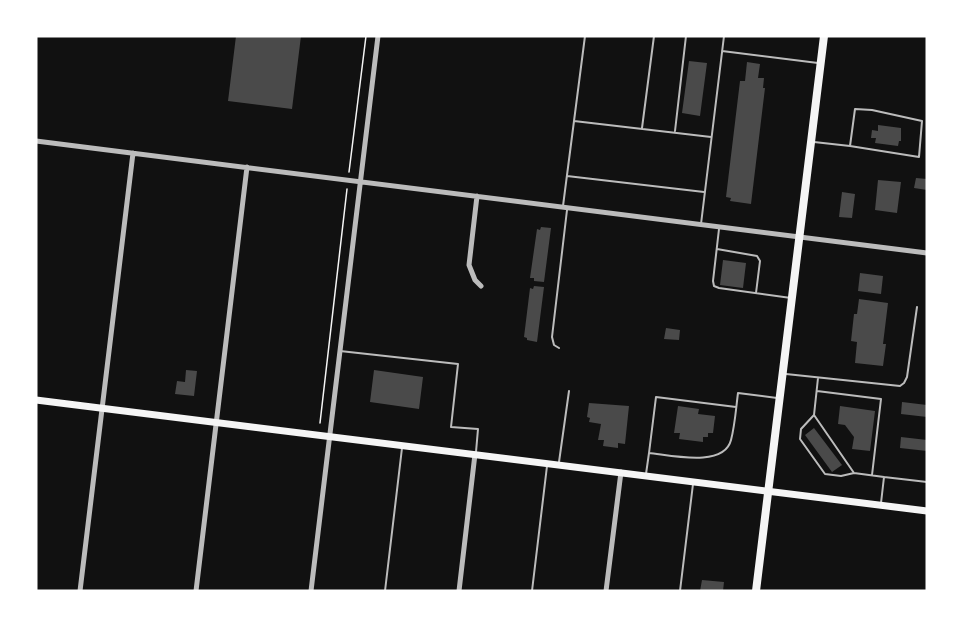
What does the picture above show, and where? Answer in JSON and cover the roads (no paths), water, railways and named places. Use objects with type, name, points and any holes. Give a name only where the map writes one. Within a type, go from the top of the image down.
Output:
[{"type":"main road","points":[[756,591],[824,36]]},
{"type":"main road","points":[[36,400],[927,511]]},
{"type":"street","points":[[311,591],[378,36]]},
{"type":"street","points":[[36,141],[927,253]]},
{"type":"street","points":[[80,591],[133,153]]},
{"type":"street","points":[[196,591],[247,167]]},
{"type":"street","points":[[477,196],[470,265],[481,286]]},
{"type":"street","points":[[459,591],[475,454]]},
{"type":"street","points":[[606,591],[621,472]]},
{"type":"lane","points":[[559,348],[554,345],[552,337],[567,176],[585,36]]},
{"type":"lane","points":[[642,129],[654,36]]},
{"type":"lane","points":[[674,133],[686,36]]},
{"type":"lane","points":[[701,224],[724,36]]},
{"type":"lane","points":[[722,51],[821,63]]},
{"type":"lane","points":[[811,141],[919,157],[922,121],[855,108],[850,146]]},
{"type":"lane","points":[[574,121],[712,137]]},
{"type":"lane","points":[[567,176],[705,192]]},
{"type":"lane","points":[[719,226],[714,286],[792,298]]},
{"type":"lane","points":[[717,249],[757,256],[760,261],[756,293]]},
{"type":"lane","points":[[783,374],[892,386],[904,383],[907,377],[917,307]]},
{"type":"lane","points":[[340,351],[458,364],[452,426],[478,429],[475,454]]},
{"type":"lane","points":[[818,378],[814,415],[801,429],[800,439],[825,474],[841,476],[854,473],[927,482]]},
{"type":"lane","points":[[559,464],[569,391]]},
{"type":"lane","points":[[816,391],[881,399],[872,476]]},
{"type":"lane","points":[[649,453],[705,459],[725,450],[731,442],[738,393],[780,398]]},
{"type":"lane","points":[[646,475],[656,397],[736,407]]},
{"type":"lane","points":[[814,415],[854,473]]},
{"type":"lane","points":[[385,591],[402,445]]},
{"type":"lane","points":[[532,591],[548,463]]},
{"type":"lane","points":[[881,505],[884,477]]},
{"type":"lane","points":[[680,591],[693,481]]}]
